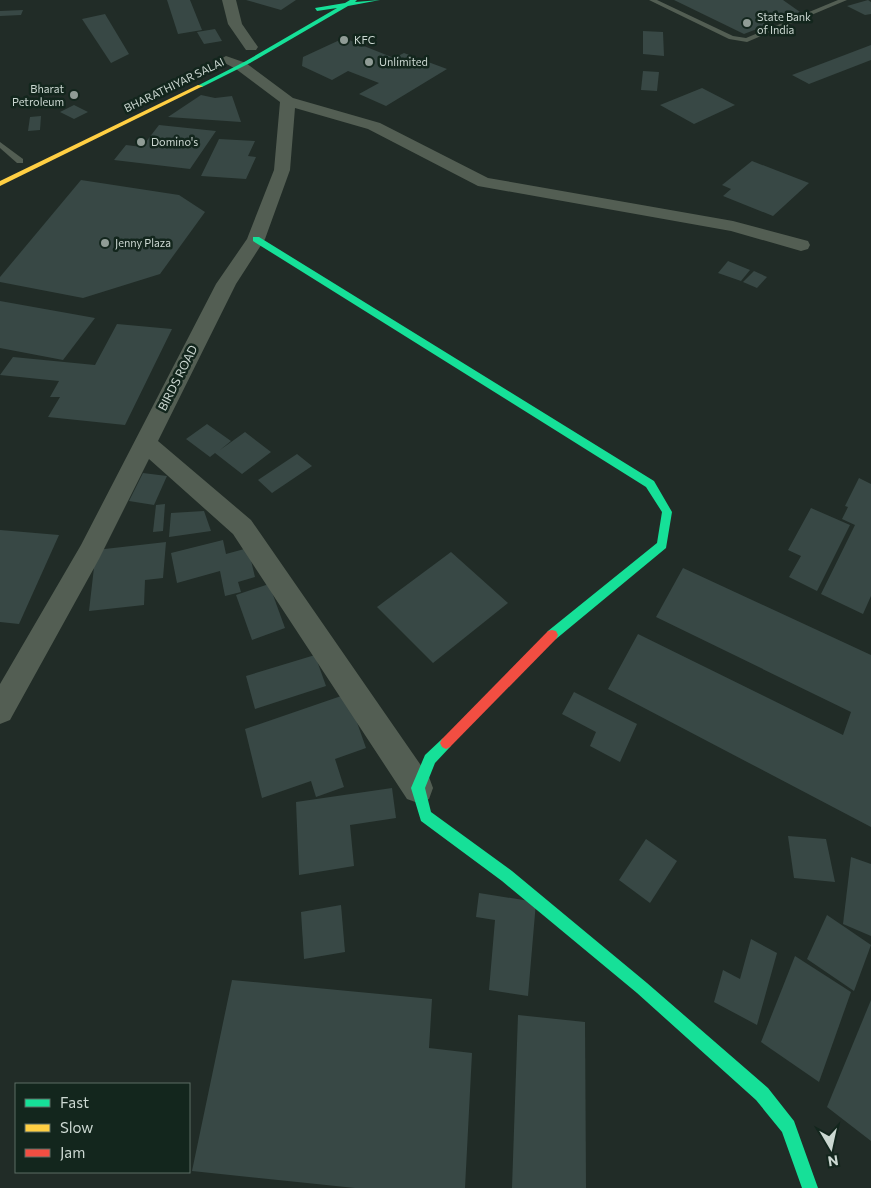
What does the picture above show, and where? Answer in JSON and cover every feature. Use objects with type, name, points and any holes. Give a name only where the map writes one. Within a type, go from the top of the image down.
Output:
[{"type":"street","points":[[229,0],[235,24],[239,58],[288,101],[374,126],[424,150],[452,168],[484,182],[733,226],[801,245]]},
{"type":"street","name":"BHARATHIYAR SALAI","points":[[0,171],[239,58],[331,0]]},
{"type":"street","name":"BHARATHIYAR SALAI","points":[[0,184],[239,58],[354,0]]},
{"type":"street","points":[[316,9],[377,0]]},
{"type":"street","name":"BIRDS ROAD","points":[[0,711],[90,552],[226,284],[256,239],[282,170],[288,101]]},
{"type":"street","points":[[256,239],[650,484],[667,512],[662,545],[544,642],[430,759],[418,788]]},
{"type":"street","points":[[145,443],[242,527],[418,788],[426,816],[506,876],[762,1094],[788,1127],[810,1188]]},
{"type":"lane","points":[[652,0],[731,38],[747,40],[844,0]]},
{"type":"lane","points":[[0,144],[20,161]]},
{"type":"building","points":[[167,0],[190,0],[202,30],[178,34]]},
{"type":"building","points":[[246,0],[296,0],[281,10]]},
{"type":"building","name":"State Bank of India","points":[[674,0],[783,0],[800,12],[744,34]]},
{"type":"building","points":[[868,0],[871,2],[871,14],[865,15],[847,6]]},
{"type":"building","points":[[23,10],[21,15],[0,16],[0,11]]},
{"type":"building","points":[[105,14],[129,54],[111,63],[82,19]]},
{"type":"building","points":[[215,29],[222,41],[204,44],[197,32]]},
{"type":"building","points":[[643,31],[663,32],[664,56],[643,54]]},
{"type":"building","points":[[344,38],[394,58],[404,53],[447,69],[386,106],[359,94],[379,83],[348,71],[332,80],[302,66],[303,57]]},
{"type":"building","points":[[871,45],[871,60],[809,84],[792,75]]},
{"type":"building","points":[[643,71],[659,72],[657,91],[641,90]]},
{"type":"building","points":[[702,88],[735,105],[694,124],[660,105]]},
{"type":"building","points":[[201,95],[215,98],[232,96],[241,122],[168,117]]},
{"type":"building","points":[[74,105],[88,112],[74,119],[60,112]]},
{"type":"building","points":[[41,116],[40,130],[28,131],[30,117]]},
{"type":"building","points":[[159,125],[216,131],[190,169],[114,160],[126,145],[142,147]]},
{"type":"building","points":[[219,139],[255,141],[248,156],[256,157],[246,179],[201,176]]},
{"type":"building","points":[[752,161],[809,183],[773,216],[723,196],[731,189],[722,185]]},
{"type":"building","name":"Jenny Plaza","points":[[81,180],[179,195],[205,212],[160,274],[83,298],[0,282],[0,277]]},
{"type":"building","points":[[728,261],[750,270],[741,281],[718,273]]},
{"type":"building","points":[[754,271],[767,277],[757,288],[743,282]]},
{"type":"building","points":[[0,301],[95,318],[63,360],[0,348]]},
{"type":"building","points":[[117,324],[172,329],[125,425],[48,417],[60,397],[50,397],[59,381],[0,375],[13,357],[95,365]]},
{"type":"building","points":[[207,424],[231,441],[220,450],[245,432],[271,452],[242,474],[215,453],[210,457],[186,439]]},
{"type":"building","points":[[297,454],[312,466],[272,493],[258,480]]},
{"type":"building","points":[[143,473],[167,476],[154,505],[129,501]]},
{"type":"building","points":[[859,478],[871,484],[871,596],[863,614],[821,594],[855,525],[842,519],[848,507],[845,506]]},
{"type":"building","points":[[165,504],[163,531],[153,532],[156,505]]},
{"type":"building","points":[[811,508],[850,525],[817,591],[789,577],[801,556],[788,550]]},
{"type":"building","points":[[204,511],[211,531],[169,537],[171,513]]},
{"type":"building","points":[[0,530],[59,535],[19,624],[0,622]]},
{"type":"building","points":[[223,540],[226,554],[248,548],[255,577],[238,582],[241,592],[225,596],[220,571],[177,583],[171,553]]},
{"type":"building","points":[[166,542],[163,578],[145,580],[144,605],[89,611],[96,550]]},
{"type":"building","points":[[451,552],[508,603],[433,663],[377,607]]},
{"type":"building","points":[[683,568],[871,655],[871,827],[608,689],[638,634],[843,735],[851,712],[656,617]]},
{"type":"building","points":[[269,584],[285,628],[252,640],[236,595]]},
{"type":"building","points":[[315,655],[326,686],[255,709],[246,676]]},
{"type":"building","points":[[574,692],[637,724],[620,762],[590,746],[596,732],[562,714]]},
{"type":"building","points":[[347,694],[366,748],[335,759],[344,787],[316,797],[311,781],[262,798],[245,729]]},
{"type":"building","points":[[392,788],[396,818],[350,825],[354,866],[299,875],[296,802]]},
{"type":"building","points":[[788,836],[826,839],[835,882],[794,878]]},
{"type":"building","points":[[646,839],[677,861],[650,903],[619,880]]},
{"type":"building","points":[[851,857],[871,864],[871,936],[843,924]]},
{"type":"building","points":[[479,893],[536,902],[528,996],[489,990],[495,920],[476,917]]},
{"type":"building","points":[[341,905],[345,952],[304,959],[301,912]]},
{"type":"building","points":[[827,915],[871,945],[854,991],[807,959]]},
{"type":"building","points":[[751,939],[777,953],[757,1025],[714,1002],[723,970],[740,979]]},
{"type":"building","points":[[795,956],[851,992],[819,1082],[761,1042]]},
{"type":"building","points":[[232,980],[432,999],[429,1048],[472,1053],[465,1188],[355,1188],[192,1171]]},
{"type":"building","points":[[871,1000],[871,1141],[827,1107]]},
{"type":"building","points":[[518,1015],[585,1022],[586,1188],[512,1188]]},
{"type":"traffic: fast","points":[[200,86],[248,62],[354,0]]},
{"type":"traffic: fast","points":[[317,9],[377,0]]},
{"type":"traffic: fast","points":[[256,239],[650,484],[667,512],[662,545],[552,635]]},
{"type":"traffic: fast","points":[[446,743],[430,759],[418,788],[426,816],[507,876],[642,988],[762,1094],[788,1127],[810,1188]]},
{"type":"traffic: slow","points":[[0,184],[200,86]]},
{"type":"traffic: jam","points":[[446,743],[552,635]]},
{"type":"place","name":"State Bank of India","points":[[747,23]]},
{"type":"place","name":"KFC","points":[[344,40]]},
{"type":"place","name":"Unlimited","points":[[369,62]]},
{"type":"place","name":"Bharat Petroleum","points":[[74,95]]},
{"type":"place","name":"Domino's","points":[[141,142]]},
{"type":"place","name":"Jenny Plaza","points":[[105,243]]}]
